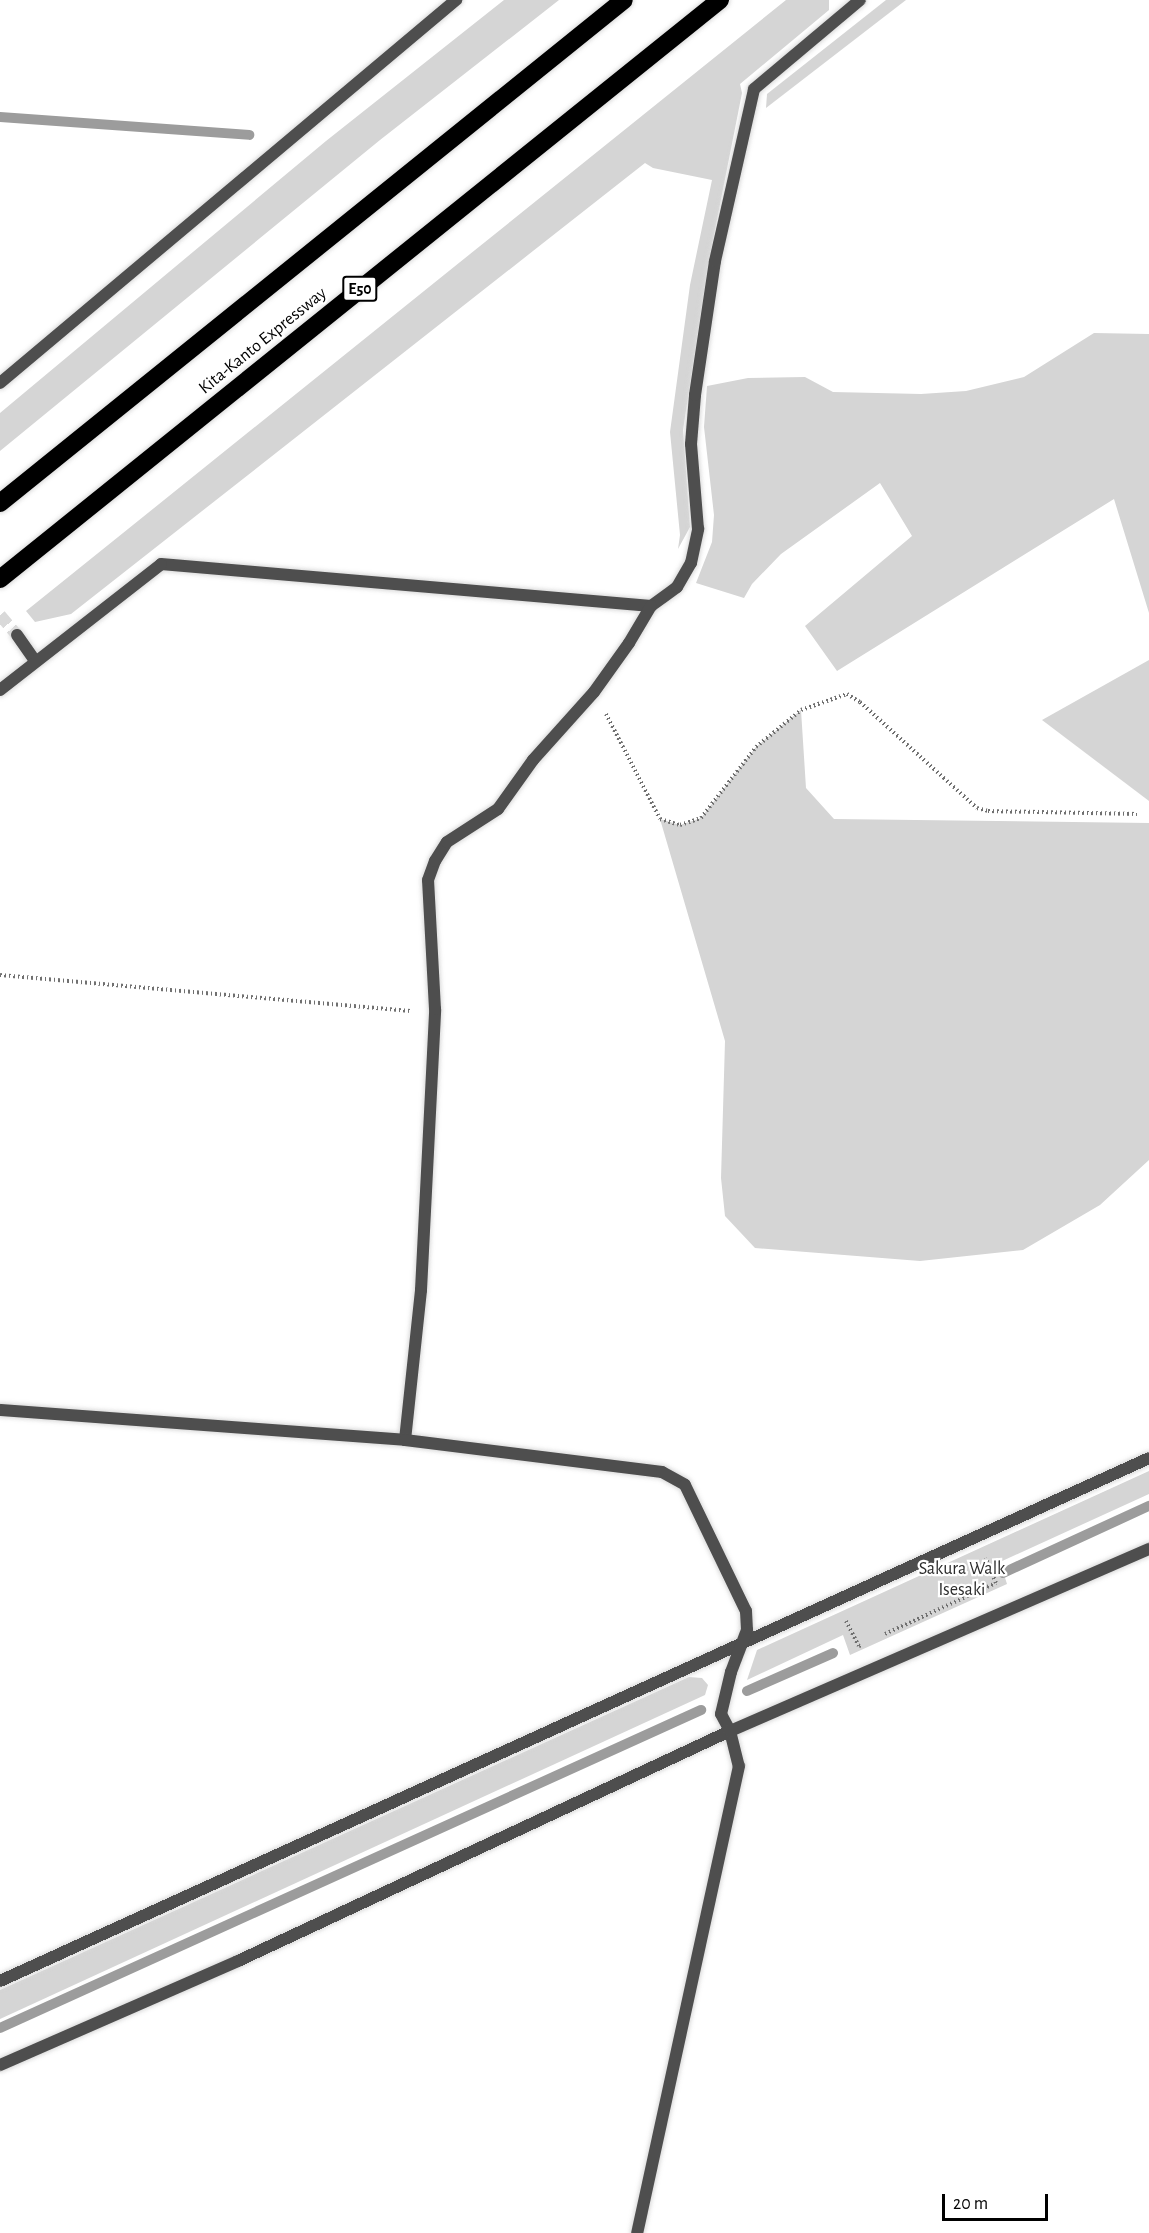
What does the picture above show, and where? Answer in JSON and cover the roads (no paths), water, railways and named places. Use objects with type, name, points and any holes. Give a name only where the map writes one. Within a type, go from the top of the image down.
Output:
[{"type":"highway","points":[[0,503],[624,0]]},
{"type":"highway","name":"Kita-Kanto Expressway","points":[[0,579],[720,0]]},
{"type":"street","points":[[0,383],[456,0]]},
{"type":"street","points":[[405,1440],[421,1290],[434,1017],[428,880],[435,861],[447,842],[498,809],[533,760],[594,692],[629,643],[651,606],[677,587],[691,563],[698,530],[691,444],[695,395],[715,261],[754,89],[858,0]]},
{"type":"street","points":[[0,690],[161,564],[651,606]]},
{"type":"street","points":[[17,635],[36,660]]},
{"type":"street","points":[[0,1410],[405,1440],[662,1472],[685,1485],[746,1611],[747,1630],[731,1671],[721,1714],[730,1731],[737,1757],[738,1774],[637,2233]]},
{"type":"street","points":[[0,1981],[1149,1458]]},
{"type":"street","points":[[0,2065],[247,1957],[730,1731],[1149,1549]]},
{"type":"waterway","points":[[0,117],[249,135]]},
{"type":"waterway","points":[[1003,1573],[1149,1506]]},
{"type":"waterway","points":[[747,1691],[833,1653]]},
{"type":"waterway","points":[[0,2028],[701,1710]]},
{"type":"tunnel","points":[[0,615],[17,635]]},
{"type":"park label","name":"Sakura Walk Isesaki","points":[[962,1580]]}]
